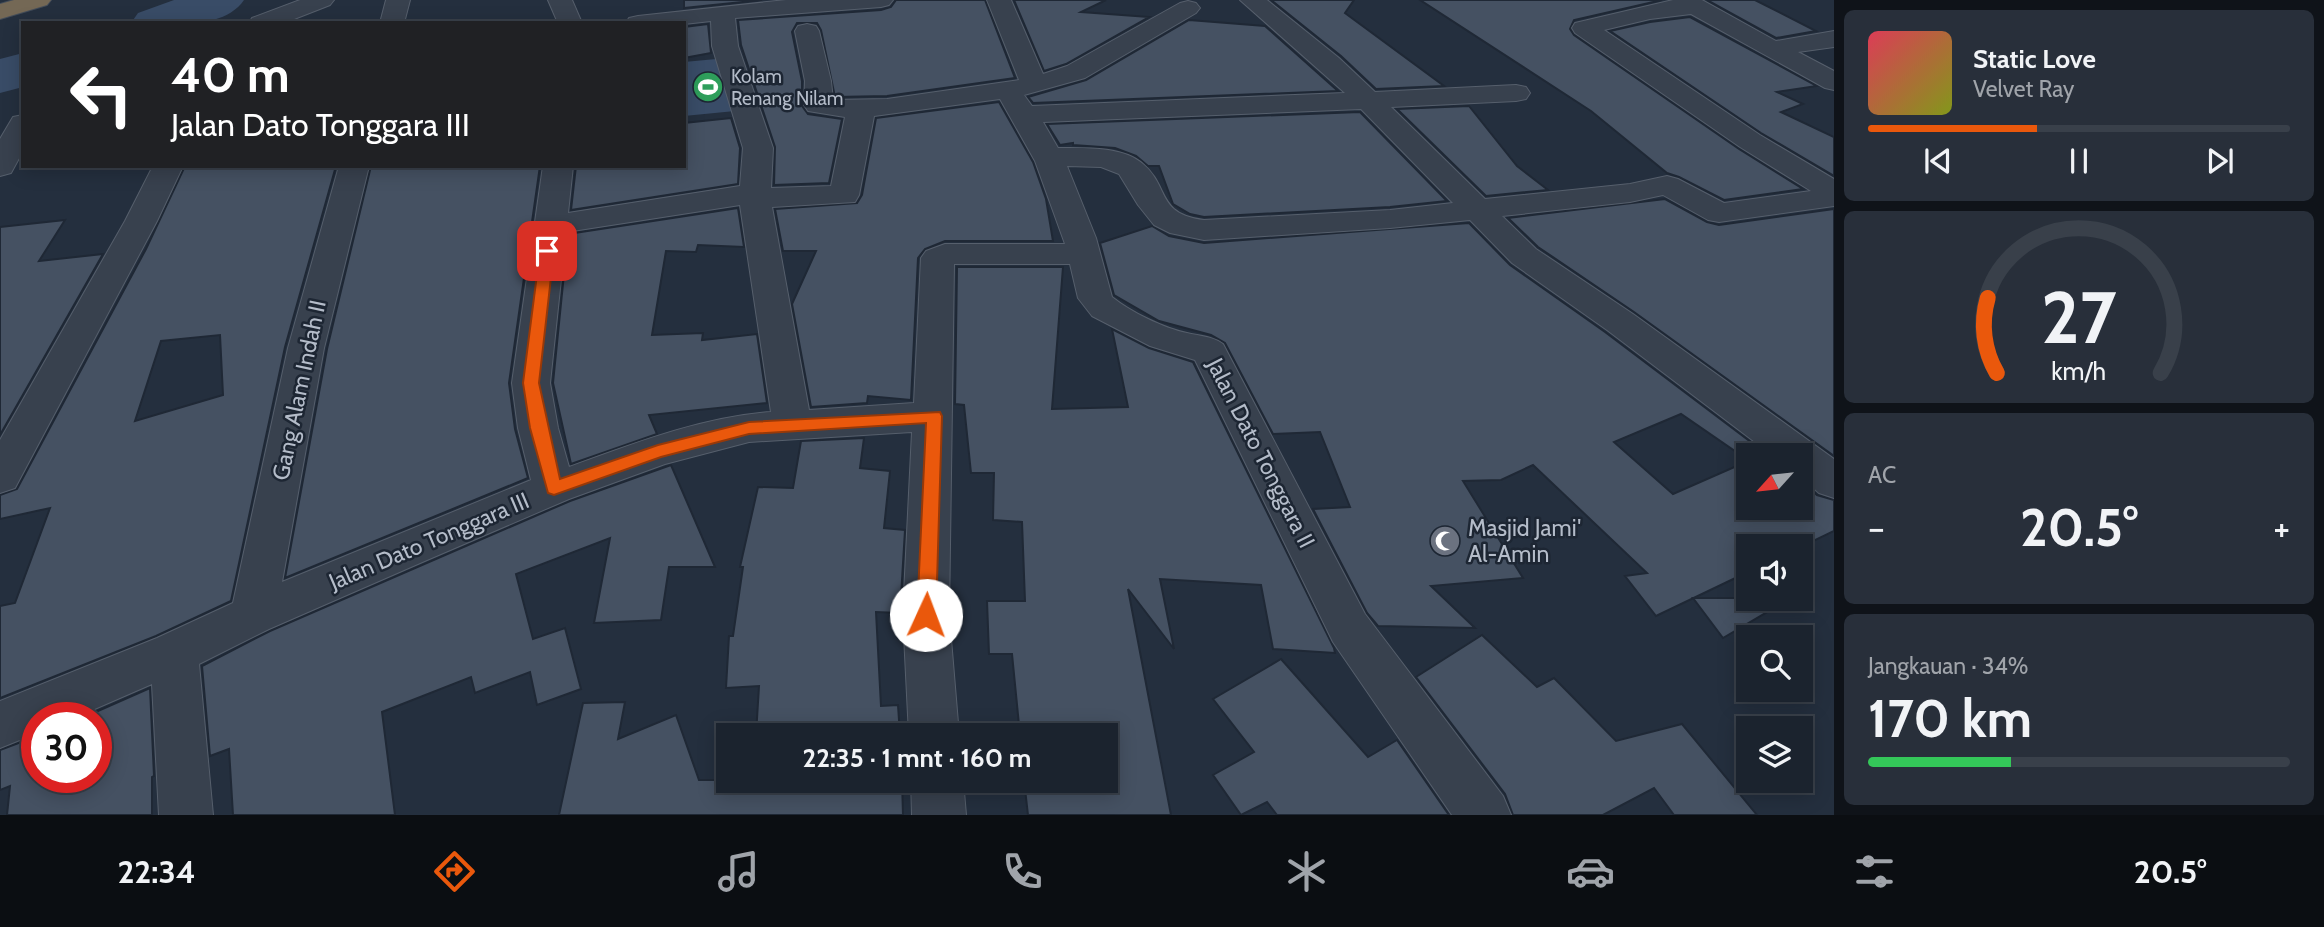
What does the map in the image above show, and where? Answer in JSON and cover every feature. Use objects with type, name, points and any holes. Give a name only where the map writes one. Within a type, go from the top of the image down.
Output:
[{"type":"highway","points":[[0,12],[39,0]]},
{"type":"street","points":[[266,21],[322,0]]},
{"type":"street","points":[[393,21],[398,0]]},
{"type":"street","points":[[560,0],[569,21]]},
{"type":"street","points":[[653,21],[722,12],[881,0]]},
{"type":"street","points":[[933,723],[926,615],[940,255],[1085,254],[1069,204],[1026,114],[999,0]]},
{"type":"street","points":[[1252,0],[1330,64],[1524,256],[1620,322],[1784,443]]},
{"type":"street","points":[[1834,82],[1690,3],[1584,28],[1750,141],[1834,194]]},
{"type":"street","points":[[807,32],[818,81],[818,105],[831,109],[861,109],[1021,88],[1076,72],[1188,8]]},
{"type":"street","points":[[722,12],[725,46],[758,148],[755,196],[792,425]]},
{"type":"street","points":[[1772,49],[1834,40]]},
{"type":"street","points":[[1026,114],[1155,111],[1516,93]]},
{"type":"street","points":[[0,117],[21,109]]},
{"type":"street","points":[[550,225],[755,196],[844,195],[861,109]]},
{"type":"street","points":[[0,167],[21,127]]},
{"type":"street","points":[[1048,156],[1099,159],[1130,168],[1136,173],[1156,212],[1167,221],[1189,228],[1312,225],[1630,193],[1667,185],[1716,212],[1834,194]]},
{"type":"street","points":[[2,470],[141,221],[167,168]]},
{"type":"street","name":"Gang Alam Indah II","points":[[253,615],[306,348],[353,168]]},
{"type":"street","points":[[554,488],[538,428],[531,383],[558,168]]},
{"type":"street","name":"Jalan Dato Tonggara II","points":[[1085,254],[1100,306],[1172,341],[1203,348],[1210,353],[1349,628],[1484,815]]},
{"type":"street","name":"Jalan Dato Tonggara III","points":[[0,725],[174,653],[253,615],[554,488],[658,451],[749,428],[934,416]]},
{"type":"street","points":[[1813,465],[1834,482]]},
{"type":"street","points":[[174,653],[186,815]]},
{"type":"street","points":[[938,793],[939,815]]},
{"type":"water","name":"Kolam Renang Nilam","points":[[727,58],[735,111],[686,116],[686,62]]},
{"type":"building","points":[[684,0],[762,0],[684,8]]},
{"type":"building","points":[[896,0],[985,0],[1015,78],[887,96],[835,97],[821,30],[817,23],[797,23],[792,32],[802,81],[802,106],[808,114],[842,119],[829,183],[774,185],[775,147],[741,45],[738,20],[881,10],[891,7]]},
{"type":"building","points":[[1014,0],[1106,0],[1081,12],[1149,17],[1066,64],[1044,71]]},
{"type":"building","points":[[1271,0],[1354,0],[1345,13],[1444,86],[1376,89],[1341,56]]},
{"type":"building","points":[[1420,0],[1662,0],[1574,20],[1570,29],[1574,35],[1739,149],[1803,189],[1724,200],[1667,173],[1591,111]]},
{"type":"building","points":[[1707,0],[1755,0],[1816,31],[1776,38]]},
{"type":"building","points":[[1690,17],[1817,86],[1777,92],[1803,104],[1781,112],[1834,137],[1834,176],[1761,133],[1610,31]]},
{"type":"building","points":[[1189,20],[1265,26],[1338,91],[1033,103],[1028,97],[1086,80]]},
{"type":"building","points":[[708,24],[711,53],[686,58],[686,27]]},
{"type":"building","points":[[999,102],[1033,162],[1046,199],[1053,241],[945,241],[925,249],[918,258],[911,400],[868,396],[867,403],[811,407],[792,304],[816,251],[783,251],[775,209],[857,203],[862,195],[876,118]]},
{"type":"building","points":[[1469,106],[1517,166],[1548,190],[1486,196],[1397,109]]},
{"type":"building","points":[[1360,112],[1447,201],[1390,207],[1204,217],[1190,214],[1173,204],[1159,166],[1148,166],[1136,156],[1115,148],[1073,143],[1060,145],[1047,124]]},
{"type":"building","points":[[731,118],[740,148],[738,184],[571,210],[576,168],[686,168],[686,123]]},
{"type":"building","points":[[184,168],[335,168],[285,347],[231,601],[156,636],[0,698],[0,606],[15,603],[50,508],[0,519],[0,495],[17,489],[146,249]],"holes":[[[220,335],[223,395],[135,421],[161,341]]]},
{"type":"building","points":[[371,168],[540,168],[509,383],[515,429],[528,478],[285,578],[327,349]]},
{"type":"building","points":[[1665,199],[1707,222],[1719,225],[1834,209],[1834,456],[1634,312],[1538,247],[1508,218]]},
{"type":"building","points":[[738,208],[744,247],[698,245],[696,252],[666,251],[652,335],[703,333],[702,340],[757,334],[767,403],[649,415],[657,434],[571,464],[553,383],[568,234]]},
{"type":"building","points":[[65,220],[39,261],[103,254],[0,435],[0,227]]},
{"type":"building","points":[[1469,223],[1510,265],[1605,332],[1752,443],[1736,443],[1736,452],[1681,414],[1614,442],[1673,494],[1736,466],[1736,520],[1813,520],[1813,491],[1834,500],[1834,531],[1813,541],[1813,534],[1736,534],[1736,578],[1656,616],[1625,576],[1647,573],[1533,465],[1501,480],[1463,481],[1523,578],[1431,586],[1475,628],[1378,626],[1367,613],[1313,509],[1350,507],[1320,432],[1273,434],[1225,343],[1211,335],[1159,321],[1114,295],[1100,243],[1152,226],[1169,236],[1204,243]]},
{"type":"building","points":[[957,267],[1063,267],[1052,409],[1128,407],[1112,329],[1149,348],[1193,362],[1335,653],[1273,649],[1261,585],[1160,579],[1174,649],[1128,589],[1171,815],[1028,815],[1025,793],[1118,793],[1118,723],[1019,723],[1012,654],[989,654],[987,601],[1025,601],[1022,522],[993,520],[994,473],[971,473],[964,405],[955,404]]},
{"type":"building","points":[[864,438],[860,468],[890,471],[884,528],[905,530],[900,613],[876,612],[881,706],[898,705],[899,723],[757,723],[759,686],[726,688],[729,636],[733,636],[743,567],[740,567],[758,487],[793,488],[801,441]]},
{"type":"building","points":[[671,465],[715,567],[669,567],[661,620],[594,623],[610,538],[516,574],[533,639],[565,628],[581,689],[537,705],[530,672],[475,693],[471,677],[382,712],[395,815],[233,815],[229,749],[210,756],[202,666],[270,631],[570,501]]},
{"type":"building","points":[[1693,598],[1736,598],[1736,611],[1769,611],[1745,625],[1736,625],[1736,630],[1723,638]]},
{"type":"building","points":[[1482,635],[1537,687],[1554,678],[1616,741],[1682,724],[1736,790],[1736,793],[1757,815],[1674,815],[1654,788],[1603,815],[1513,815],[1505,794],[1416,677]]},
{"type":"building","points":[[1281,659],[1368,757],[1397,740],[1449,815],[1277,815],[1267,802],[1241,815],[1213,775],[1254,752],[1213,699]]},
{"type":"building","points":[[150,688],[154,776],[152,815],[7,815],[10,786],[0,790],[0,750],[21,742],[21,793],[112,793],[112,705]]},
{"type":"building","points":[[625,702],[618,739],[676,715],[699,780],[716,780],[716,793],[902,793],[903,815],[559,815],[583,703]]},
{"type":"waterway","points":[[161,21],[220,0]]},
{"type":"waterway","points":[[0,77],[21,70]]},
{"type":"place","name":"Kolam Renang Nilam","points":[[708,87]]},
{"type":"place","name":"Masjid Jami' Al-Amin","points":[[1445,541]]},
{"type":"route","points":[[547,251],[531,383],[538,428],[554,488],[658,451],[749,428],[934,416],[926,615]]}]
